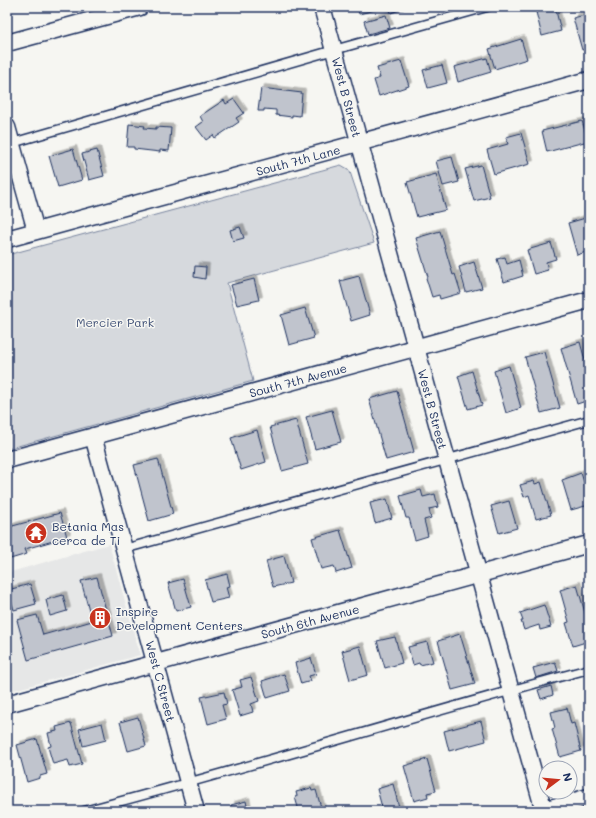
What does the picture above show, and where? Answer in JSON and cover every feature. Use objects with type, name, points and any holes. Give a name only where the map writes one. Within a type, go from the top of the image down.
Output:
[{"type":"street","points":[[7,43],[140,7]]},
{"type":"street","name":"West B Street","points":[[322,7],[542,811]]},
{"type":"street","name":"South 7th Lane","points":[[7,239],[589,80]]},
{"type":"street","points":[[7,127],[36,231]]},
{"type":"street","name":"South 7th Avenue","points":[[7,460],[589,300]]},
{"type":"street","name":"West C Street","points":[[94,436],[196,811]]},
{"type":"street","name":"South 6th Avenue","points":[[7,704],[589,544]]},
{"type":"street","points":[[542,811],[589,797]]},
{"type":"lane","points":[[12,143],[487,7]]},
{"type":"lane","points":[[124,550],[589,420]]},
{"type":"lane","points":[[84,811],[188,784],[510,690],[589,669]]},
{"type":"shaded area","points":[[109,544],[140,655],[7,692],[7,573]]},
{"type":"green space","name":"Mercier Park","points":[[341,165],[350,172],[374,243],[227,283],[253,381],[7,449],[7,255]]},
{"type":"building","points":[[357,7],[382,7],[383,8],[359,14]]},
{"type":"building","points":[[389,7],[405,7],[406,8],[391,13]]},
{"type":"building","points":[[555,7],[561,31],[542,36],[536,12]]},
{"type":"building","points":[[589,14],[589,48],[582,50],[573,18]]},
{"type":"building","points":[[386,15],[390,28],[368,34],[364,21]]},
{"type":"building","points":[[521,39],[527,59],[495,69],[489,49]]},
{"type":"building","points":[[487,58],[491,72],[458,82],[454,67]]},
{"type":"building","points":[[401,61],[409,86],[379,96],[374,80],[380,78],[377,68]]},
{"type":"building","points":[[442,65],[447,83],[428,88],[423,70]]},
{"type":"building","points":[[261,88],[302,93],[300,116],[292,115],[292,117],[276,115],[276,110],[264,109],[264,111],[258,111]]},
{"type":"building","points":[[234,99],[244,113],[236,118],[239,122],[215,138],[213,135],[206,140],[196,127],[203,122],[200,116],[224,100],[226,104]]},
{"type":"building","points":[[582,121],[588,141],[547,152],[542,131]]},
{"type":"building","points":[[129,124],[145,126],[144,128],[171,128],[169,151],[160,150],[160,152],[127,147]]},
{"type":"building","points":[[521,133],[530,164],[494,174],[487,150],[508,144],[506,137]]},
{"type":"building","points":[[73,149],[82,180],[58,187],[49,156]]},
{"type":"building","points":[[97,150],[104,176],[89,180],[82,154]]},
{"type":"building","points":[[452,157],[459,182],[443,186],[436,161]]},
{"type":"building","points":[[481,165],[490,197],[474,201],[465,169]]},
{"type":"building","points":[[436,174],[446,210],[417,217],[407,182]]},
{"type":"building","points":[[589,217],[589,251],[577,255],[568,223]]},
{"type":"building","points":[[240,227],[244,238],[233,241],[230,230]]},
{"type":"building","points":[[440,231],[453,275],[455,274],[461,293],[440,299],[439,295],[432,297],[426,278],[428,277],[416,238]]},
{"type":"building","points":[[551,243],[556,259],[546,262],[548,270],[534,274],[527,250]]},
{"type":"building","points":[[505,257],[507,264],[519,260],[523,276],[504,282],[497,259]]},
{"type":"building","points":[[474,262],[482,288],[466,292],[459,267]]},
{"type":"building","points":[[195,266],[206,267],[205,279],[194,277]]},
{"type":"building","points":[[359,276],[370,315],[351,321],[340,281]]},
{"type":"building","points":[[254,279],[259,300],[237,305],[231,285]]},
{"type":"building","points":[[305,308],[314,338],[289,345],[281,315]]},
{"type":"building","points":[[580,342],[589,375],[589,400],[577,404],[561,348]]},
{"type":"building","points":[[544,352],[560,408],[541,413],[525,357]]},
{"type":"building","points":[[509,366],[521,408],[506,413],[494,371]]},
{"type":"building","points":[[472,371],[482,405],[468,409],[458,376]]},
{"type":"building","points":[[397,391],[414,452],[386,460],[369,399]]},
{"type":"building","points":[[332,410],[341,442],[315,449],[306,417]]},
{"type":"building","points":[[296,420],[308,464],[282,471],[270,427]]},
{"type":"building","points":[[257,430],[266,462],[241,470],[231,438]]},
{"type":"building","points":[[158,459],[173,514],[149,521],[134,465]]},
{"type":"building","points":[[581,473],[589,498],[589,505],[571,510],[562,480]]},
{"type":"building","points":[[534,481],[535,484],[541,482],[551,515],[536,519],[529,495],[524,497],[520,485]]},
{"type":"building","points":[[421,490],[423,497],[435,494],[438,507],[429,509],[431,518],[424,520],[428,536],[415,540],[409,518],[406,518],[400,496]]},
{"type":"building","points":[[387,499],[392,518],[375,523],[370,503]]},
{"type":"building","points":[[509,501],[517,528],[499,533],[491,506]]},
{"type":"building","name":"Betania Mas cerca de Ti","points":[[60,513],[67,537],[25,549],[27,554],[7,560],[7,529],[9,529],[9,527]]},
{"type":"building","points":[[340,530],[352,568],[336,573],[334,566],[321,569],[312,538]]},
{"type":"building","points":[[284,556],[291,583],[273,587],[266,561]]},
{"type":"building","points":[[227,574],[230,586],[226,587],[229,598],[211,602],[205,580]]},
{"type":"building","name":"Inspire Development Centers","points":[[97,577],[113,636],[28,660],[17,620],[37,615],[43,635],[92,621],[81,581]]},
{"type":"building","points":[[183,579],[191,607],[176,611],[168,583]]},
{"type":"building","points":[[30,584],[36,604],[14,610],[8,590]]},
{"type":"building","points":[[577,585],[589,627],[589,641],[573,646],[566,623],[569,622],[560,590]]},
{"type":"building","points":[[63,595],[67,611],[50,616],[46,600]]},
{"type":"building","points":[[544,605],[551,627],[540,630],[539,625],[524,630],[520,613]]},
{"type":"building","points":[[460,634],[475,684],[452,690],[438,641]]},
{"type":"building","points":[[395,637],[402,663],[385,668],[377,641]]},
{"type":"building","points":[[427,642],[433,662],[413,665],[408,647]]},
{"type":"building","points":[[360,646],[368,675],[350,680],[342,651]]},
{"type":"building","points":[[311,658],[316,674],[309,676],[311,681],[301,684],[295,663]]},
{"type":"building","points":[[555,662],[558,671],[536,678],[533,668]]},
{"type":"building","points":[[284,674],[290,691],[267,698],[262,681]]},
{"type":"building","points":[[251,677],[259,701],[251,704],[253,712],[240,716],[232,690],[242,687],[240,680]]},
{"type":"building","points":[[551,686],[553,695],[541,699],[538,690]]},
{"type":"building","points":[[224,692],[227,704],[222,705],[226,719],[208,724],[201,697]]},
{"type":"building","points":[[567,708],[571,724],[574,723],[581,751],[560,757],[552,729],[555,728],[551,712]]},
{"type":"building","points":[[138,717],[146,746],[128,751],[120,722]]},
{"type":"building","points":[[481,721],[486,741],[449,751],[444,731]]},
{"type":"building","points":[[71,723],[82,764],[70,767],[68,760],[53,764],[48,747],[51,746],[48,733],[57,731],[56,727]]},
{"type":"building","points":[[102,723],[106,740],[83,746],[79,729]]},
{"type":"building","points":[[37,739],[47,774],[27,782],[17,745]]},
{"type":"building","points":[[427,759],[436,791],[427,793],[428,797],[414,801],[404,766]]},
{"type":"building","points":[[393,784],[400,811],[383,811],[377,789]]},
{"type":"building","points":[[311,788],[312,791],[316,790],[322,811],[299,811],[295,797],[297,796],[296,792]]},
{"type":"building","points":[[246,801],[248,811],[232,811],[231,805]]},
{"type":"place","name":"Betania Mas cerca de Ti","points":[[36,533]]},
{"type":"place","name":"Inspire Development Centers","points":[[100,618]]}]
